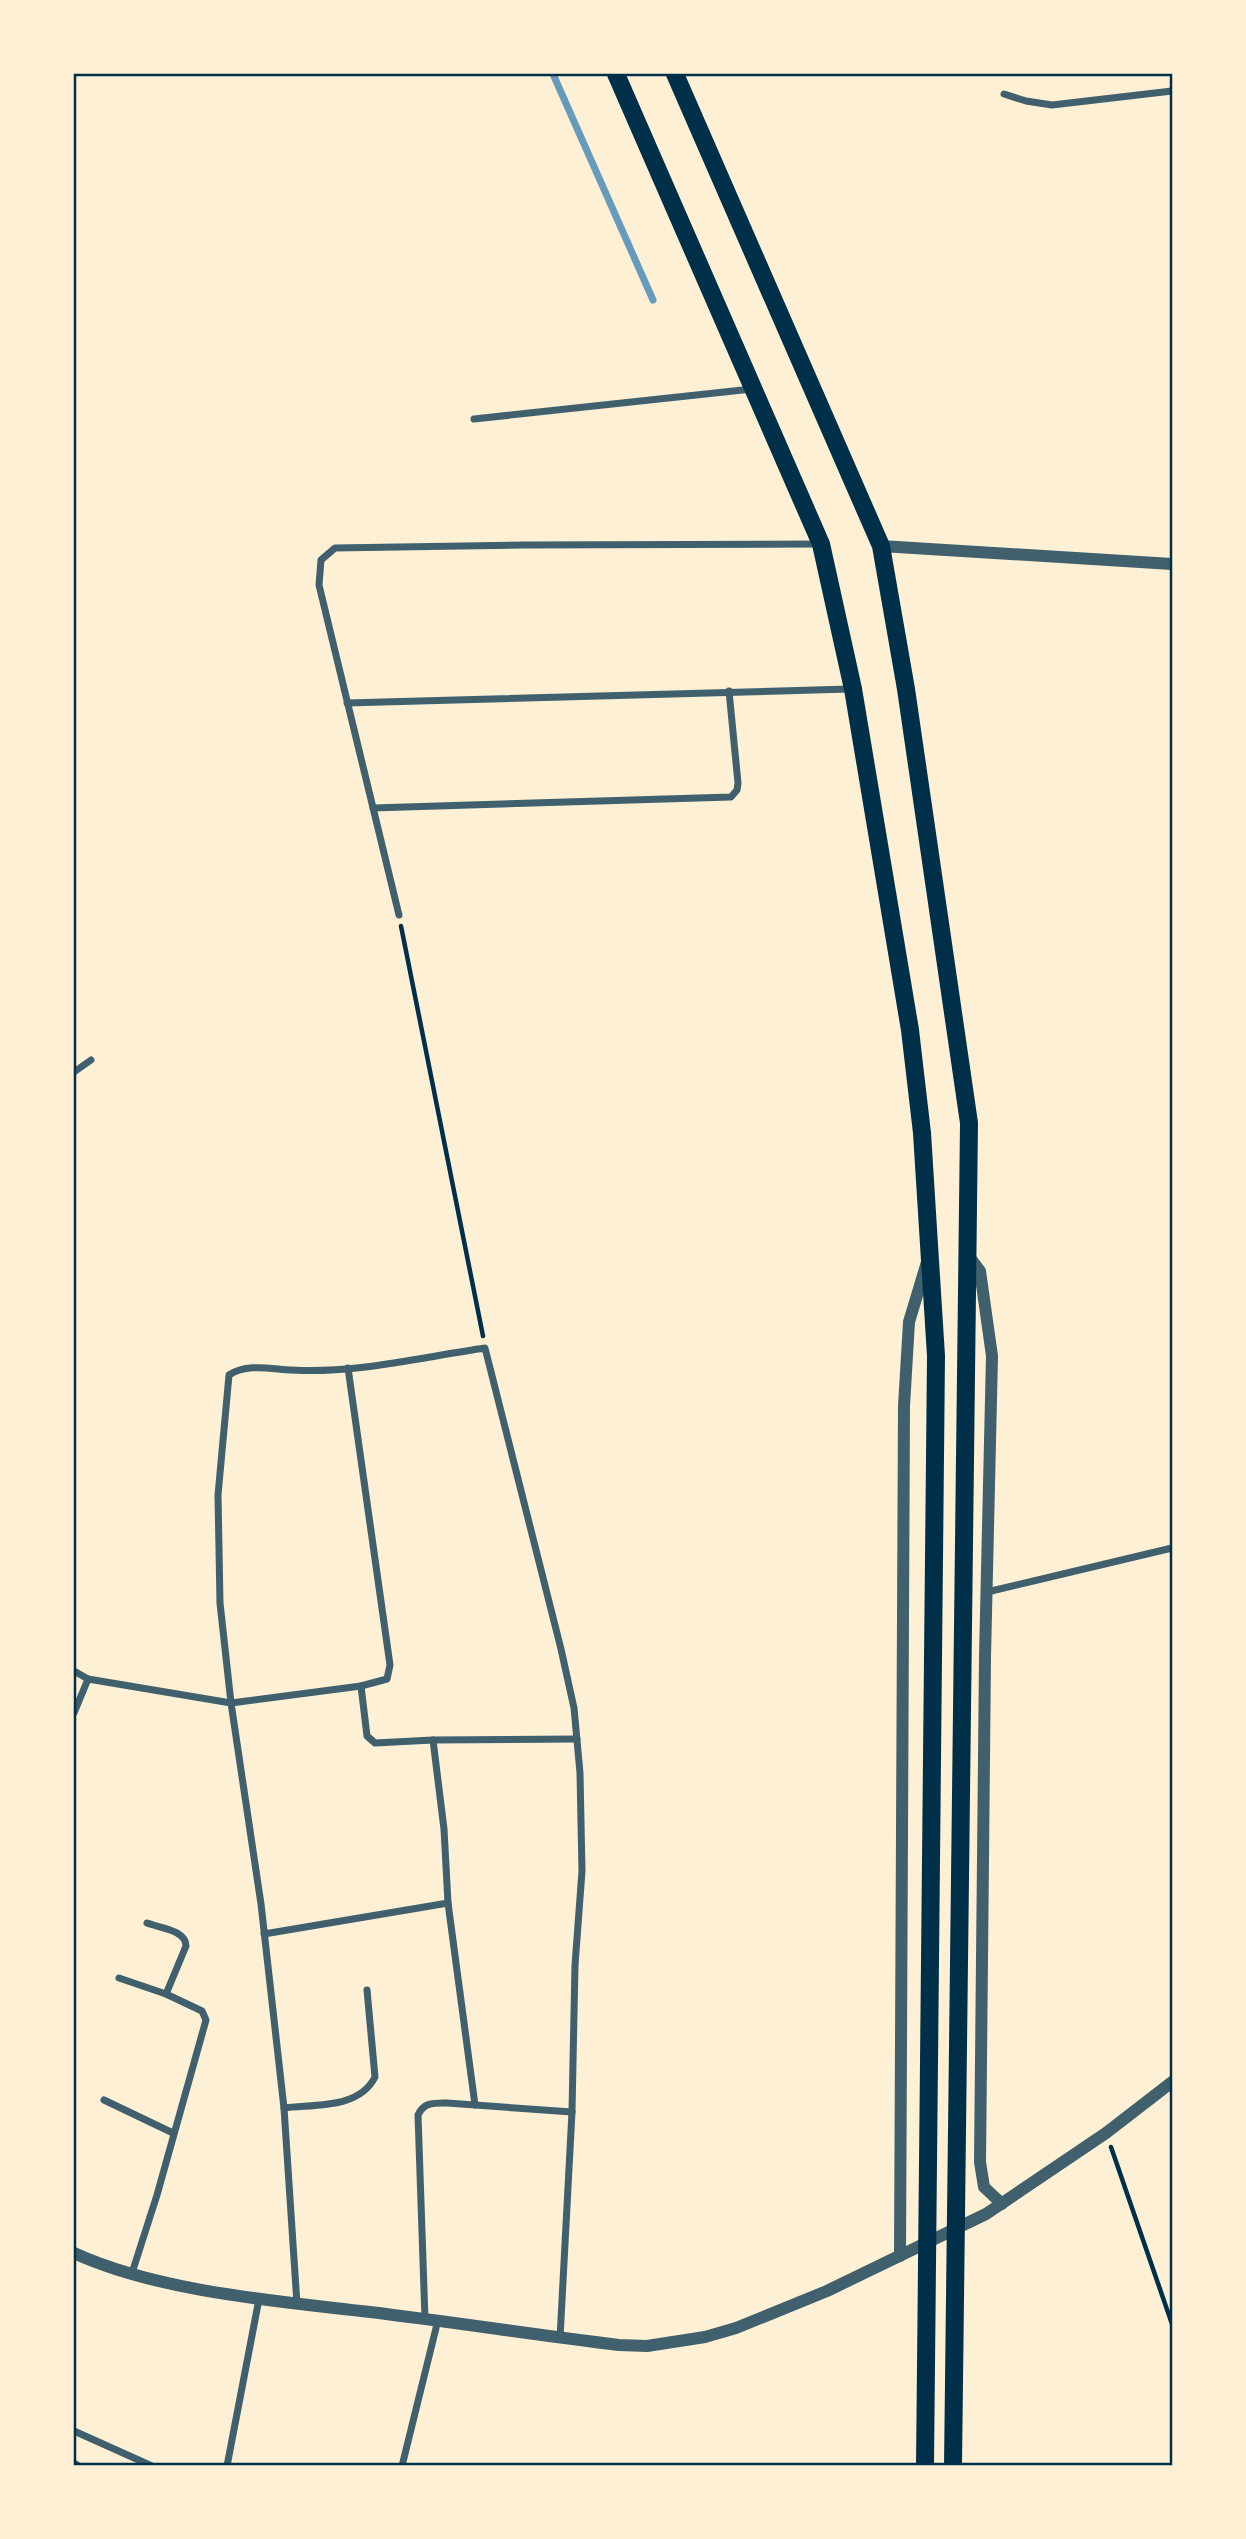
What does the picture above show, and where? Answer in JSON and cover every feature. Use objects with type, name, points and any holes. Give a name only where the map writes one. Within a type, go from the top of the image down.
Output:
[{"type":"main road","points":[[617,74],[821,544],[853,689],[910,1030],[922,1133],[936,1356],[925,2466]]},
{"type":"main road","points":[[675,74],[881,546],[906,689],[969,1123],[953,2466]]},
{"type":"street","points":[[1004,94],[1052,105],[1172,91]]},
{"type":"street","points":[[474,419],[753,389]]},
{"type":"street","points":[[399,915],[319,585],[321,560],[335,548],[821,544]]},
{"type":"street","points":[[881,546],[1172,564]]},
{"type":"street","points":[[347,703],[853,689]]},
{"type":"street","points":[[373,808],[731,797],[737,790],[738,783],[729,691]]},
{"type":"street","points":[[74,1072],[91,1060]]},
{"type":"street","points":[[966,1252],[979,1270],[992,1356],[979,2162],[984,2187],[1002,2204]]},
{"type":"street","points":[[900,2256],[904,1406],[909,1322],[929,1256]]},
{"type":"street","points":[[297,2304],[284,2108],[264,1934],[230,1703],[220,1603],[218,1495],[229,1375],[236,1370],[260,1367],[306,1371],[348,1368],[485,1348],[561,1649],[574,1708],[580,1773],[582,1871],[575,1965],[572,2112],[560,2338]]},
{"type":"street","points":[[74,1671],[88,1679],[230,1703],[361,1686],[387,1679],[390,1665],[348,1368]]},
{"type":"street","points":[[987,1592],[1172,1548]]},
{"type":"street","points":[[74,1713],[88,1679]]},
{"type":"street","points":[[361,1686],[368,1736],[372,1742],[381,1744],[433,1740],[577,1739]]},
{"type":"street","points":[[433,1740],[444,1829],[448,1903],[475,2105]]},
{"type":"street","points":[[264,1934],[448,1903]]},
{"type":"street","points":[[148,1923],[181,1935],[186,1940],[166,1994]]},
{"type":"street","points":[[119,1978],[166,1994],[202,2011],[206,2020],[132,2273]]},
{"type":"street","points":[[284,2108],[348,2101],[369,2088],[375,2077],[368,1990]]},
{"type":"street","points":[[74,2253],[132,2273],[192,2288],[297,2304],[618,2345],[647,2346],[705,2337],[736,2328],[827,2291],[986,2214],[1106,2133],[1172,2082]]},
{"type":"street","points":[[104,2100],[173,2133]]},
{"type":"street","points":[[402,2466],[431,2320],[418,2115],[421,2108],[432,2103],[572,2112]]},
{"type":"street","points":[[227,2466],[259,2298]]},
{"type":"street","points":[[74,2431],[152,2466]]},
{"type":"street","points":[[74,2463],[79,2466]]},
{"type":"path","points":[[399,915],[485,1348]]},
{"type":"path","points":[[1106,2133],[1172,2324]]},
{"type":"waterway","points":[[553,74],[653,300]]}]
